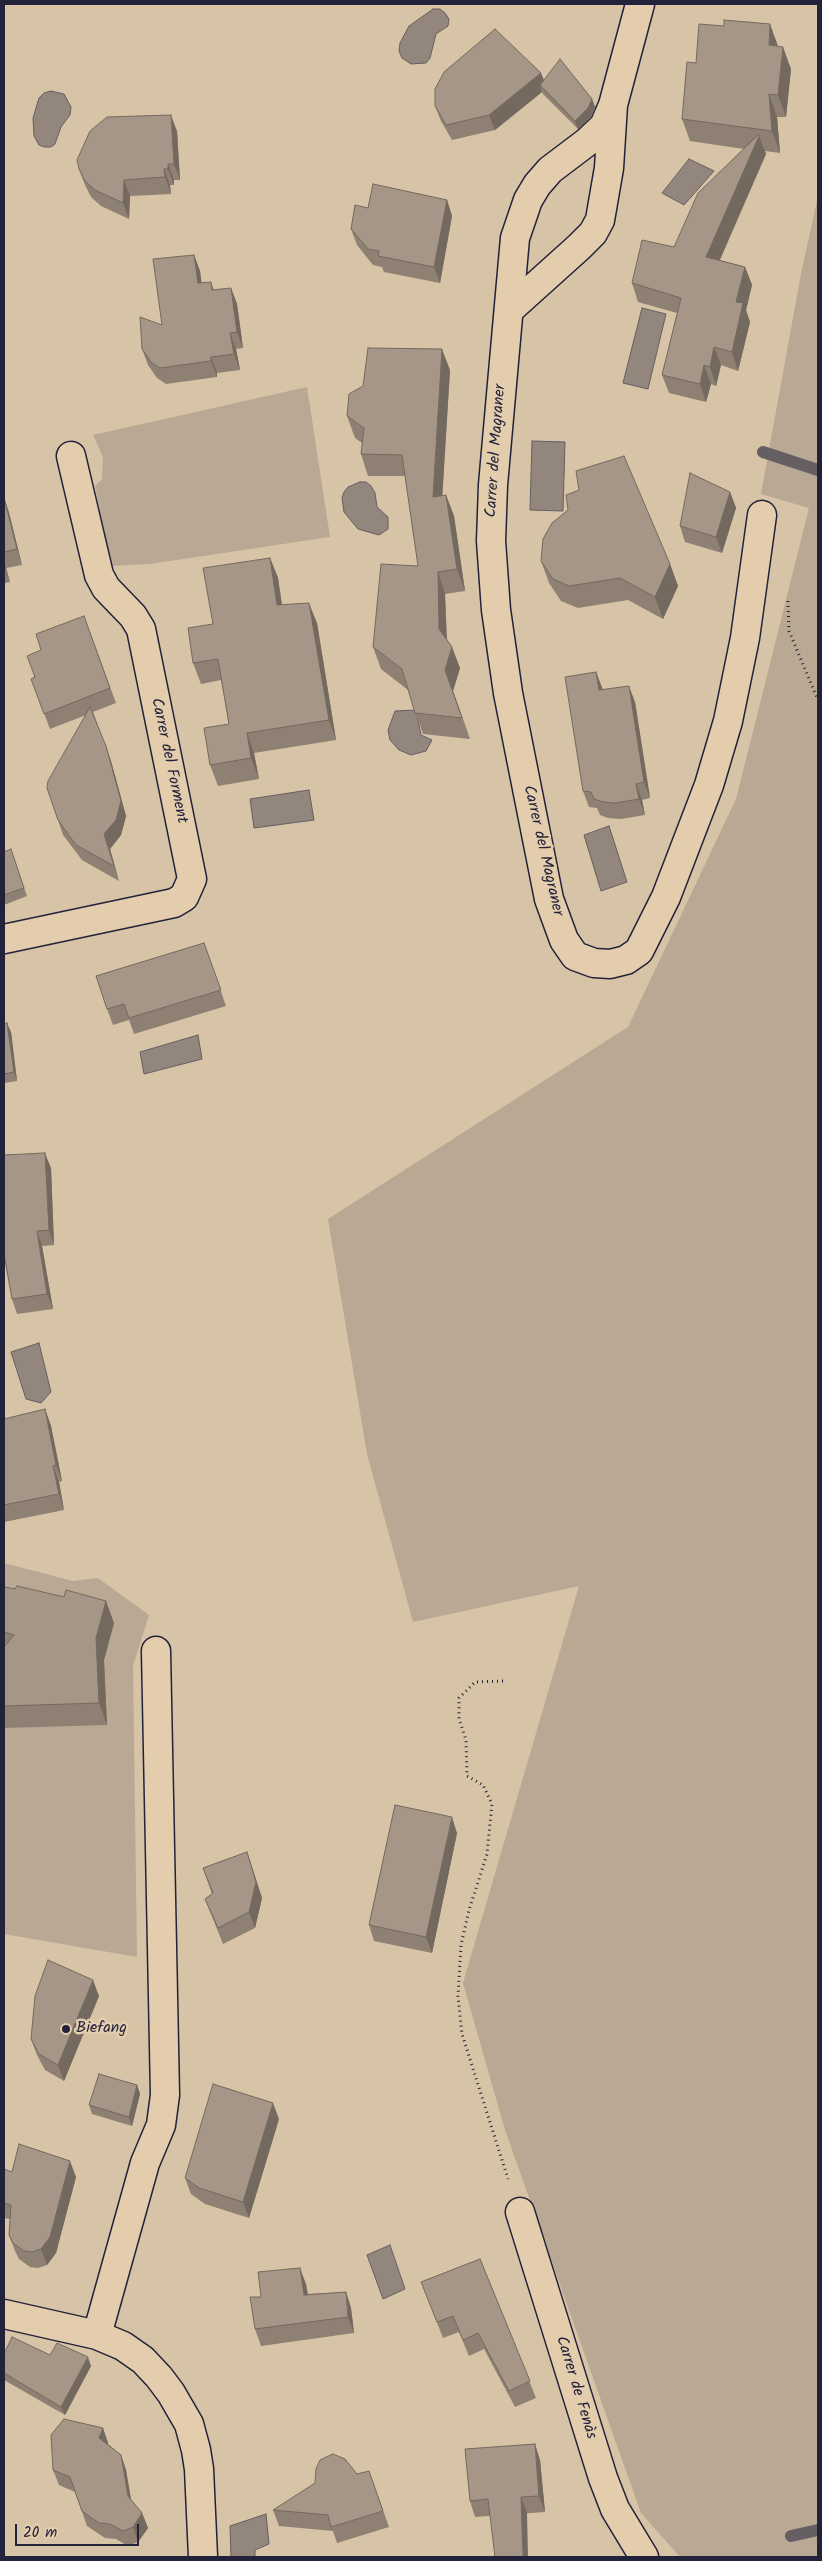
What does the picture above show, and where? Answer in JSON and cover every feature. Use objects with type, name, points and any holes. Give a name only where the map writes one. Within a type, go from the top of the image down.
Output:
[{"type":"street","name":"Carrer del Magraner","points":[[640,4],[613,105],[604,126],[588,142],[550,170],[528,200],[515,238],[493,485],[491,541],[496,610],[508,693],[550,899],[564,940],[575,956],[594,963],[610,964],[626,960],[639,951],[666,897],[712,777],[728,721],[745,638],[762,515]]},
{"type":"street","name":"Carrer del Magraner","points":[[509,310],[593,233],[600,220],[608,178],[613,105]]},
{"type":"street","name":"Carrer del Forment","points":[[4,939],[174,903],[184,897],[192,879],[141,629],[133,616],[106,588],[99,575],[71,456]]},
{"type":"street","points":[[97,2335],[146,2163],[161,2125],[165,2095],[156,1651]]},
{"type":"street","name":"Carrer de Fenàs","points":[[520,2212],[606,2486],[615,2509],[644,2557]]},
{"type":"street","points":[[4,2314],[97,2335],[123,2346],[143,2360],[171,2393],[189,2424],[199,2469],[202,2557]]},
{"type":"path","points":[[788,593],[789,631],[818,700]]},
{"type":"path","points":[[503,1681],[475,1682],[459,1698],[459,1719],[466,1740],[467,1776],[483,1785],[492,1804],[487,1854],[469,1910],[461,1945],[458,1996],[462,2034],[500,2157],[520,2212]]},
{"type":"shaded area","points":[[433,9],[440,9],[445,13],[449,19],[448,26],[436,34],[430,58],[426,63],[411,64],[402,58],[399,51],[400,43],[409,26]]},
{"type":"shaded area","points":[[51,91],[64,94],[71,107],[70,115],[61,127],[55,144],[51,147],[44,147],[39,145],[34,136],[33,118],[39,98],[44,93]]},
{"type":"shaded area","points":[[689,159],[714,171],[684,205],[662,193]]},
{"type":"shaded area","points":[[818,196],[818,2557],[680,2557],[641,2513],[505,2130],[463,1983],[579,1586],[413,1622],[367,1454],[328,1219],[628,1027],[736,799],[809,508],[761,494],[801,274]]},
{"type":"shaded area","points":[[642,308],[666,314],[648,389],[623,383]]},
{"type":"shaded area","points":[[307,387],[330,537],[150,564],[111,566],[95,486],[102,479],[103,457],[93,435]]},
{"type":"shaded area","points":[[532,441],[565,442],[563,511],[530,510]]},
{"type":"shaded area","points":[[360,482],[366,482],[371,486],[375,493],[377,507],[388,517],[388,529],[379,535],[358,529],[344,512],[342,498],[344,492],[348,487]]},
{"type":"shaded area","points":[[416,710],[421,735],[432,740],[426,751],[411,755],[399,750],[390,740],[388,730],[395,711]]},
{"type":"shaded area","points":[[309,790],[314,820],[254,828],[250,799]]},
{"type":"shaded area","points":[[609,826],[627,882],[601,891],[584,835]]},
{"type":"shaded area","points":[[198,1035],[202,1059],[144,1074],[140,1052]]},
{"type":"shaded area","points":[[39,1343],[51,1392],[41,1403],[26,1399],[11,1352]]},
{"type":"shaded area","points":[[4,1563],[73,1581],[98,1578],[149,1615],[133,1666],[137,1957],[4,1934]]},
{"type":"shaded area","points":[[390,2245],[405,2289],[383,2299],[367,2255]]},
{"type":"shaded area","points":[[266,2514],[269,2544],[255,2550],[255,2557],[231,2557],[230,2526]]},
{"type":"building","points":[[724,20],[770,24],[769,45],[783,47],[778,95],[769,94],[772,131],[682,119],[687,62],[696,63],[699,24],[724,26]]},
{"type":"building","points":[[495,29],[541,73],[489,115],[446,125],[435,106],[435,89],[444,72]]},
{"type":"building","points":[[560,59],[592,99],[588,108],[575,121],[540,85]]},
{"type":"building","points":[[171,115],[174,164],[168,164],[168,169],[164,169],[165,177],[124,180],[123,203],[95,190],[85,181],[77,160],[90,131],[107,117]]},
{"type":"building","points":[[758,135],[706,257],[745,267],[736,302],[743,303],[732,352],[714,347],[710,367],[704,365],[700,384],[662,375],[681,298],[632,283],[642,240],[674,247],[698,193]]},
{"type":"building","points":[[373,184],[447,200],[434,267],[378,256],[379,251],[368,249],[351,229],[355,205],[368,208]]},
{"type":"building","points":[[194,255],[198,283],[211,282],[212,290],[231,288],[237,332],[230,333],[234,354],[211,357],[211,361],[160,368],[151,362],[142,349],[140,317],[162,325],[153,259]]},
{"type":"building","points":[[368,348],[442,349],[433,497],[446,495],[457,569],[438,572],[439,629],[452,647],[445,670],[462,718],[415,713],[402,669],[373,647],[381,564],[418,566],[402,455],[361,454],[364,428],[347,416],[349,394],[363,386]]},
{"type":"building","points":[[624,456],[670,564],[655,597],[620,578],[569,586],[553,579],[541,561],[543,539],[552,523],[568,510],[566,495],[579,490],[576,471]]},
{"type":"building","points":[[690,473],[730,492],[716,537],[680,526]]},
{"type":"building","points":[[4,498],[17,549],[4,552]]},
{"type":"building","points":[[270,558],[277,605],[309,603],[329,720],[247,733],[251,758],[210,765],[204,728],[229,724],[218,659],[193,663],[188,628],[213,624],[203,568]]},
{"type":"building","points":[[84,616],[110,688],[44,714],[31,679],[35,677],[27,656],[41,650],[36,634]]},
{"type":"building","points":[[596,672],[599,690],[629,686],[644,782],[636,784],[639,799],[615,803],[603,802],[594,799],[591,792],[583,791],[565,677]]},
{"type":"building","points":[[90,707],[106,746],[121,801],[116,820],[104,834],[114,866],[76,845],[58,820],[47,788],[48,781]]},
{"type":"building","points":[[11,849],[24,888],[4,895],[4,852]]},
{"type":"building","points":[[204,943],[221,990],[129,1018],[124,1004],[107,1009],[96,976]]},
{"type":"building","points":[[7,1023],[14,1072],[4,1074],[4,1024]]},
{"type":"building","points":[[45,1153],[49,1230],[37,1231],[47,1294],[12,1299],[4,1254],[4,1155]]},
{"type":"building","points":[[45,1409],[56,1465],[53,1466],[59,1494],[4,1505],[4,1419]]},
{"type":"building","points":[[17,1586],[64,1597],[66,1590],[106,1601],[96,1638],[99,1703],[4,1706],[4,1647],[14,1635],[4,1632],[4,1587],[15,1589]]},
{"type":"building","points":[[395,1805],[452,1817],[426,1937],[369,1925]]},
{"type":"building","points":[[247,1852],[256,1882],[249,1912],[218,1928],[205,1899],[213,1893],[203,1868]]},
{"type":"building","name":"Biefang","points":[[48,1960],[93,1980],[58,2065],[39,2054],[31,2039],[35,1996]]},
{"type":"building","points":[[99,2074],[137,2085],[129,2117],[89,2105]]},
{"type":"building","points":[[213,2084],[273,2103],[243,2202],[199,2188],[185,2178]]},
{"type":"building","points":[[19,2144],[70,2161],[50,2237],[41,2249],[32,2252],[24,2251],[13,2243],[9,2235],[11,2205],[4,2203],[4,2169],[12,2172]]},
{"type":"building","points":[[480,2259],[530,2381],[509,2391],[478,2333],[463,2340],[453,2316],[437,2322],[421,2282]]},
{"type":"building","points":[[300,2268],[304,2295],[346,2292],[348,2317],[255,2329],[250,2297],[261,2297],[258,2272]]},
{"type":"building","points":[[12,2337],[50,2355],[57,2343],[88,2357],[61,2407],[4,2373],[4,2354]]},
{"type":"building","points":[[64,2419],[103,2428],[99,2438],[121,2455],[128,2496],[142,2513],[133,2527],[123,2531],[110,2524],[99,2523],[82,2511],[70,2477],[53,2470],[51,2435]]},
{"type":"building","points":[[535,2444],[539,2496],[521,2497],[523,2557],[495,2557],[488,2499],[470,2501],[465,2449]]},
{"type":"building","points":[[333,2454],[345,2459],[357,2474],[369,2471],[383,2511],[331,2527],[328,2515],[273,2510],[315,2483],[316,2469],[320,2460]]},
{"type":"waterway","points":[[763,452],[818,470]]},
{"type":"waterway","points":[[791,2536],[818,2530]]},
{"type":"place","name":"Biefang","points":[[66,2029]]}]
